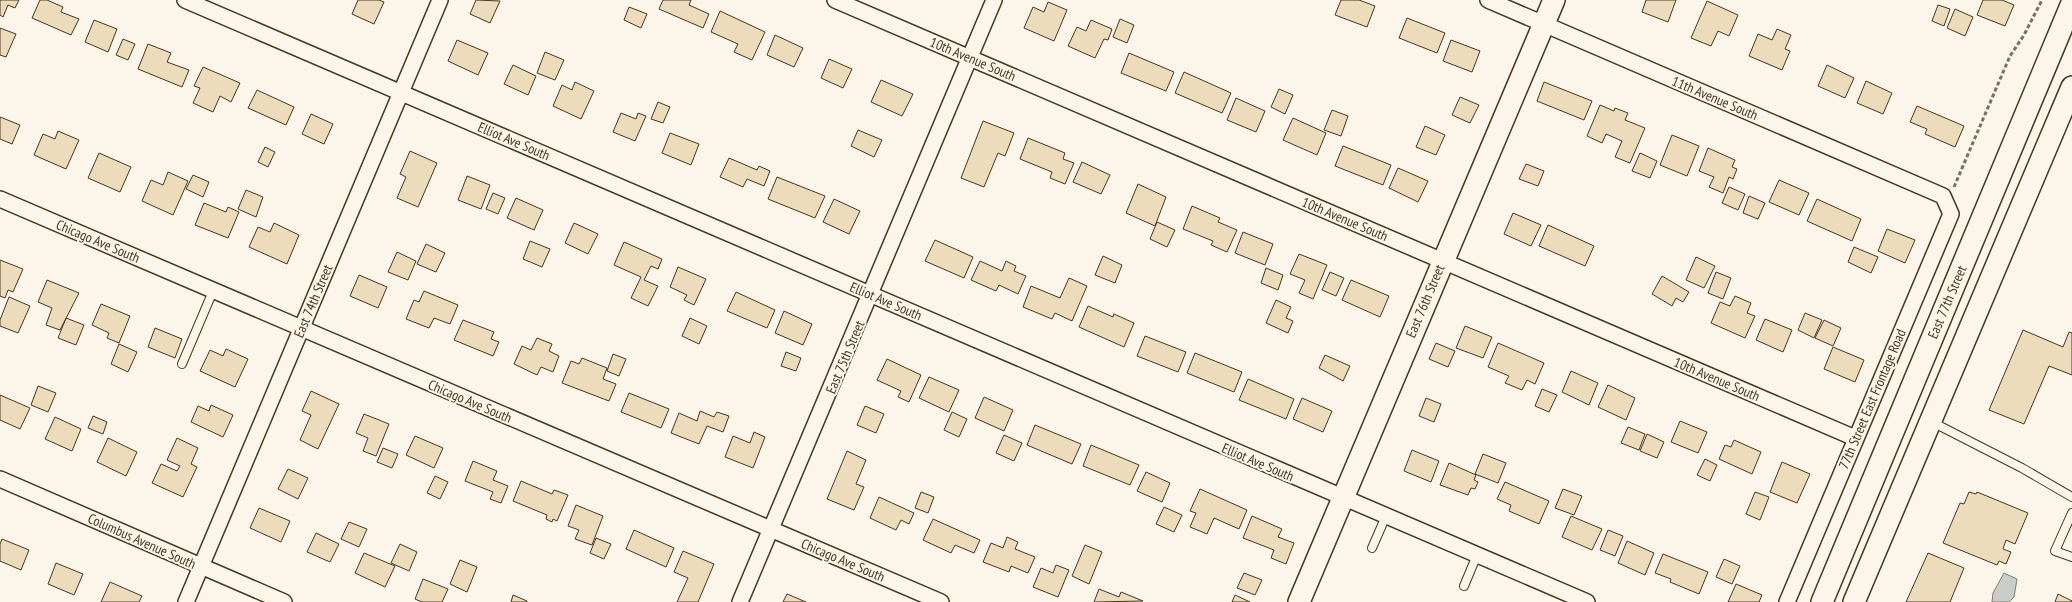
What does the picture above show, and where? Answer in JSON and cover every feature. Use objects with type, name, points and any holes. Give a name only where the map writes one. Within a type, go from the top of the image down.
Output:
[{"type":"street","name":"Elliot Ave South","points":[[185,0],[1588,602]]},
{"type":"street","name":"East 74th Street","points":[[186,602],[440,0]]},
{"type":"street","name":"10th Avenue South","points":[[835,0],[1855,438]]},
{"type":"street","name":"East 75th Street","points":[[740,602],[994,0]]},
{"type":"street","name":"11th Avenue South","points":[[1488,0],[1943,196]]},
{"type":"street","name":"East 76th Street","points":[[1299,602],[1442,260],[1554,0]]},
{"type":"street","name":"East 77th Street","points":[[1822,602],[2072,2]]},
{"type":"street","points":[[1854,602],[2072,87]]},
{"type":"street","name":"77th Street East Frontage Road","points":[[1787,602],[1951,214],[1943,196]]},
{"type":"street","name":"Chicago Ave South","points":[[0,199],[941,602]]},
{"type":"street","name":"Columbus Avenue South","points":[[0,478],[284,602]]},
{"type":"lane","points":[[182,364],[213,291]]},
{"type":"lane","points":[[1931,421],[2022,468],[2072,497]]},
{"type":"lane","points":[[2072,513],[2055,551],[2072,557]]},
{"type":"lane","points":[[1372,548],[1386,516]]},
{"type":"lane","points":[[1464,586],[1477,555]]},
{"type":"path","points":[[1943,196],[1956,185],[2010,56],[2024,35],[2042,0]]},
{"type":"shaded area","points":[[2004,573],[2017,579],[2014,597],[2009,602],[1992,602],[1993,593]]},
{"type":"building","points":[[0,0],[19,0],[15,8],[8,5],[3,17],[0,15]]},
{"type":"building","points":[[40,0],[47,0],[63,7],[61,12],[79,19],[71,35],[32,18]]},
{"type":"building","points":[[358,0],[379,0],[384,2],[374,24],[352,14]]},
{"type":"building","points":[[476,0],[500,1],[490,23],[470,14]]},
{"type":"building","points":[[663,0],[691,0],[689,5],[709,14],[703,28],[659,9]]},
{"type":"building","points":[[1341,0],[1359,0],[1375,6],[1367,27],[1335,15]]},
{"type":"building","points":[[1646,0],[1676,0],[1668,22],[1642,12]]},
{"type":"building","points":[[1983,0],[2002,0],[2014,5],[2005,26],[1977,15]]},
{"type":"building","points":[[1707,1],[1738,15],[1729,36],[1718,31],[1711,46],[1691,38]]},
{"type":"building","points":[[1048,2],[1067,10],[1054,41],[1024,28],[1033,7],[1044,12]]},
{"type":"building","points":[[1938,5],[1950,9],[1944,26],[1932,21]]},
{"type":"building","points":[[629,7],[647,14],[641,28],[624,20]]},
{"type":"building","points":[[1955,9],[1973,17],[1965,36],[1947,28]]},
{"type":"building","points":[[720,11],[765,32],[752,60],[734,52],[738,44],[711,32]]},
{"type":"building","points":[[1407,18],[1445,33],[1437,53],[1399,38]]},
{"type":"building","points":[[1120,19],[1134,25],[1127,43],[1113,37]]},
{"type":"building","points":[[94,20],[117,29],[108,52],[85,42]]},
{"type":"building","points":[[1091,20],[1112,29],[1108,40],[1104,39],[1095,58],[1068,46],[1077,27],[1086,31]]},
{"type":"building","points":[[0,28],[16,34],[6,57],[0,55]]},
{"type":"building","points":[[1777,29],[1791,35],[1785,49],[1790,51],[1782,70],[1749,56],[1758,34],[1772,40]]},
{"type":"building","points":[[775,35],[803,48],[794,67],[767,55]]},
{"type":"building","points":[[123,39],[135,44],[128,60],[116,55]]},
{"type":"building","points":[[457,40],[488,53],[478,75],[448,61]]},
{"type":"building","points":[[1451,40],[1480,51],[1472,72],[1443,61]]},
{"type":"building","points":[[148,44],[171,53],[167,62],[189,70],[182,87],[138,69]]},
{"type":"building","points":[[545,52],[564,60],[555,80],[537,73]]},
{"type":"building","points":[[1129,53],[1174,72],[1166,91],[1121,73]]},
{"type":"building","points":[[829,59],[852,69],[843,88],[821,78]]},
{"type":"building","points":[[513,65],[536,76],[528,95],[504,84]]},
{"type":"building","points":[[1827,65],[1854,78],[1845,98],[1818,86]]},
{"type":"building","points":[[203,67],[240,83],[231,102],[220,96],[213,112],[193,103],[200,88],[194,86]]},
{"type":"building","points":[[1184,72],[1231,93],[1222,113],[1175,93]]},
{"type":"building","points":[[881,80],[913,94],[902,116],[871,102]]},
{"type":"building","points":[[1866,81],[1892,93],[1883,114],[1857,103]]},
{"type":"building","points":[[575,82],[594,91],[581,119],[553,106],[562,85],[572,90]]},
{"type":"building","points":[[1544,82],[1592,101],[1584,120],[1537,101]]},
{"type":"building","points":[[1279,89],[1293,95],[1285,114],[1271,107]]},
{"type":"building","points":[[257,90],[294,107],[286,125],[248,108]]},
{"type":"building","points":[[1460,97],[1479,105],[1470,123],[1452,115]]},
{"type":"building","points":[[1236,98],[1265,111],[1256,132],[1227,120]]},
{"type":"building","points":[[658,102],[670,107],[663,123],[651,119]]},
{"type":"building","points":[[1600,105],[1614,111],[1615,108],[1628,113],[1625,120],[1645,128],[1630,163],[1615,157],[1622,141],[1606,134],[1602,143],[1587,136]]},
{"type":"building","points":[[1917,106],[1964,126],[1955,147],[1925,134],[1927,129],[1910,122]]},
{"type":"building","points":[[1332,110],[1348,116],[1341,136],[1324,130]]},
{"type":"building","points":[[621,113],[636,119],[638,113],[646,116],[635,141],[613,132]]},
{"type":"building","points":[[311,114],[333,124],[324,144],[302,134]]},
{"type":"building","points":[[0,117],[20,125],[12,144],[0,139]]},
{"type":"building","points":[[1293,118],[1326,133],[1317,155],[1283,140]]},
{"type":"building","points":[[983,121],[1014,133],[1005,156],[998,153],[984,187],[961,178]]},
{"type":"building","points":[[1425,126],[1445,135],[1436,155],[1416,147]]},
{"type":"building","points":[[858,130],[882,140],[874,157],[851,146]]},
{"type":"building","points":[[58,131],[79,140],[66,169],[34,155],[43,134],[55,139]]},
{"type":"building","points":[[670,133],[699,144],[691,165],[662,153]]},
{"type":"building","points":[[1672,135],[1699,146],[1687,176],[1660,165]]},
{"type":"building","points":[[1028,138],[1065,153],[1063,159],[1074,163],[1065,184],[1050,178],[1052,172],[1020,159]]},
{"type":"building","points":[[1343,146],[1391,165],[1383,185],[1335,166]]},
{"type":"building","points":[[265,147],[275,152],[268,167],[258,162]]},
{"type":"building","points":[[1708,148],[1735,160],[1732,167],[1737,169],[1733,179],[1729,177],[1723,193],[1709,187],[1714,177],[1699,171]]},
{"type":"building","points":[[410,151],[437,163],[418,207],[397,198],[406,177],[400,174]]},
{"type":"building","points":[[99,153],[131,167],[120,192],[88,178]]},
{"type":"building","points":[[1640,153],[1657,161],[1650,178],[1632,171]]},
{"type":"building","points":[[729,158],[757,170],[759,166],[770,171],[764,186],[747,179],[743,187],[720,177]]},
{"type":"building","points":[[1082,162],[1110,175],[1101,194],[1073,182]]},
{"type":"building","points":[[1526,164],[1544,171],[1538,186],[1519,179]]},
{"type":"building","points":[[1398,168],[1428,181],[1418,202],[1389,188]]},
{"type":"building","points":[[168,172],[188,181],[173,215],[142,201],[151,180],[163,185]]},
{"type":"building","points":[[193,175],[209,182],[203,197],[186,189]]},
{"type":"building","points":[[467,176],[490,185],[481,209],[458,200]]},
{"type":"building","points":[[777,177],[825,196],[815,218],[768,199]]},
{"type":"building","points":[[1779,180],[1809,193],[1799,215],[1769,202]]},
{"type":"building","points":[[1138,184],[1166,197],[1155,226],[1126,213]]},
{"type":"building","points":[[1729,187],[1745,194],[1738,210],[1722,203]]},
{"type":"building","points":[[246,190],[263,197],[256,217],[238,209]]},
{"type":"building","points":[[493,193],[505,198],[498,214],[486,209]]},
{"type":"building","points":[[1749,196],[1765,203],[1758,219],[1743,213]]},
{"type":"building","points":[[516,198],[543,210],[534,230],[507,218]]},
{"type":"building","points":[[834,199],[860,211],[849,234],[823,222]]},
{"type":"building","points":[[1817,199],[1861,219],[1852,241],[1807,221]]},
{"type":"building","points":[[204,203],[226,212],[228,207],[239,212],[228,238],[195,225]]},
{"type":"building","points":[[1192,206],[1220,218],[1218,222],[1237,230],[1227,252],[1211,245],[1213,241],[1183,229]]},
{"type":"building","points":[[1513,213],[1541,225],[1531,246],[1504,234]]},
{"type":"building","points":[[1157,222],[1175,230],[1167,247],[1150,239]]},
{"type":"building","points":[[274,223],[299,235],[287,264],[249,247],[258,227],[270,232]]},
{"type":"building","points":[[574,223],[598,234],[588,254],[565,243]]},
{"type":"building","points":[[1548,225],[1594,246],[1585,266],[1539,246]]},
{"type":"building","points":[[1887,229],[1915,240],[1905,263],[1878,251]]},
{"type":"building","points":[[1243,232],[1273,244],[1265,265],[1235,253]]},
{"type":"building","points":[[935,240],[973,257],[964,278],[925,261]]},
{"type":"building","points":[[530,241],[550,249],[542,267],[523,259]]},
{"type":"building","points":[[624,242],[662,259],[658,269],[651,266],[644,280],[658,286],[648,306],[631,298],[641,277],[614,265]]},
{"type":"building","points":[[426,244],[445,253],[436,272],[417,264]]},
{"type":"building","points":[[1854,247],[1878,257],[1871,273],[1848,262]]},
{"type":"building","points":[[397,252],[416,261],[408,280],[388,272]]},
{"type":"building","points":[[1299,254],[1327,265],[1313,299],[1299,293],[1305,280],[1290,274]]},
{"type":"building","points":[[1103,256],[1122,265],[1115,283],[1095,275]]},
{"type":"building","points":[[1696,257],[1715,266],[1704,288],[1686,280]]},
{"type":"building","points":[[0,260],[23,269],[13,292],[8,290],[5,298],[0,296]]},
{"type":"building","points":[[980,261],[1002,271],[1006,261],[1016,266],[1014,271],[1026,276],[1018,294],[999,285],[996,291],[971,280]]},
{"type":"building","points":[[678,267],[706,279],[694,305],[684,300],[687,295],[670,287]]},
{"type":"building","points":[[1266,268],[1283,275],[1278,290],[1261,283]]},
{"type":"building","points":[[1330,272],[1344,278],[1336,296],[1322,290]]},
{"type":"building","points":[[1716,272],[1731,278],[1723,299],[1708,293]]},
{"type":"building","points":[[359,275],[387,287],[378,308],[350,296]]},
{"type":"building","points":[[1662,276],[1689,292],[1683,302],[1676,298],[1672,306],[1652,294]]},
{"type":"building","points":[[1069,278],[1087,286],[1072,321],[1055,313],[1052,319],[1023,307],[1031,286],[1060,298]]},
{"type":"building","points":[[47,280],[79,293],[60,330],[46,325],[52,308],[38,302]]},
{"type":"building","points":[[1351,280],[1389,296],[1380,317],[1342,300]]},
{"type":"building","points":[[424,291],[458,305],[450,324],[434,318],[429,328],[406,319],[414,300],[419,302]]},
{"type":"building","points":[[736,292],[775,310],[767,328],[727,311]]},
{"type":"building","points":[[1735,296],[1751,303],[1747,313],[1755,316],[1745,338],[1711,323],[1720,302],[1730,306]]},
{"type":"building","points":[[9,297],[30,306],[18,333],[0,326],[0,320]]},
{"type":"building","points":[[1276,300],[1291,307],[1286,318],[1293,321],[1288,333],[1266,323]]},
{"type":"building","points":[[101,304],[130,316],[119,343],[107,338],[109,333],[92,325]]},
{"type":"building","points":[[1088,306],[1113,317],[1114,314],[1134,323],[1124,347],[1079,327]]},
{"type":"building","points":[[784,311],[812,324],[803,345],[775,333]]},
{"type":"building","points":[[1805,313],[1822,320],[1814,338],[1798,330]]},
{"type":"building","points":[[66,318],[84,325],[76,345],[58,338]]},
{"type":"building","points":[[690,318],[707,326],[699,344],[682,336]]},
{"type":"building","points":[[1765,319],[1792,330],[1783,352],[1756,340]]},
{"type":"building","points":[[463,320],[494,332],[491,339],[499,342],[493,356],[454,340]]},
{"type":"building","points":[[1824,320],[1841,328],[1833,346],[1815,338]]},
{"type":"building","points":[[1465,326],[1492,337],[1483,358],[1456,348]]},
{"type":"building","points":[[155,328],[182,339],[175,358],[148,347]]},
{"type":"building","points":[[2023,330],[2063,347],[2069,332],[2072,333],[2072,375],[2049,366],[2024,424],[1989,410]]},
{"type":"building","points":[[1145,336],[1186,352],[1178,372],[1137,356]]},
{"type":"building","points":[[537,338],[552,344],[549,351],[559,356],[553,372],[541,367],[537,375],[514,364],[522,346],[531,350]]},
{"type":"building","points":[[1436,343],[1455,351],[1448,367],[1429,359]]},
{"type":"building","points":[[1498,343],[1544,363],[1535,384],[1527,380],[1522,390],[1505,383],[1509,376],[1488,367]]},
{"type":"building","points":[[119,344],[137,352],[128,372],[111,364]]},
{"type":"building","points":[[1833,347],[1864,360],[1855,382],[1824,369]]},
{"type":"building","points":[[226,349],[248,359],[235,387],[200,371],[210,350],[223,356]]},
{"type":"building","points":[[786,352],[801,358],[796,371],[781,366]]},
{"type":"building","points":[[1195,353],[1242,372],[1234,392],[1187,373]]},
{"type":"building","points":[[613,354],[626,359],[619,376],[607,371]]},
{"type":"building","points":[[1325,355],[1350,366],[1343,381],[1319,368]]},
{"type":"building","points":[[582,358],[607,368],[603,379],[616,384],[609,401],[562,383],[571,361],[579,364]]},
{"type":"building","points":[[887,359],[921,375],[909,402],[898,397],[901,391],[877,380]]},
{"type":"building","points":[[1571,371],[1598,383],[1589,405],[1562,392]]},
{"type":"building","points":[[929,377],[959,390],[949,412],[919,398]]},
{"type":"building","points":[[1248,379],[1294,399],[1286,419],[1239,400]]},
{"type":"building","points":[[1608,385],[1635,398],[1626,420],[1598,407]]},
{"type":"building","points":[[38,386],[56,393],[48,412],[31,405]]},
{"type":"building","points":[[1542,389],[1557,395],[1549,412],[1535,406]]},
{"type":"building","points":[[311,391],[339,404],[318,449],[300,440],[311,415],[302,411]]},
{"type":"building","points":[[629,393],[669,409],[661,428],[621,412]]},
{"type":"building","points":[[0,395],[30,408],[20,429],[0,420]]},
{"type":"building","points":[[984,397],[1013,410],[1004,431],[975,418]]},
{"type":"building","points":[[1302,398],[1332,411],[1323,432],[1293,419]]},
{"type":"building","points":[[1426,398],[1441,404],[1434,422],[1419,416]]},
{"type":"building","points":[[211,405],[233,415],[223,437],[191,422],[198,406],[209,411]]},
{"type":"building","points":[[865,406],[884,414],[876,433],[857,425]]},
{"type":"building","points":[[700,411],[714,417],[717,412],[729,416],[723,432],[707,426],[699,444],[671,433],[679,413],[697,421]]},
{"type":"building","points":[[952,412],[967,419],[959,437],[944,430]]},
{"type":"building","points":[[364,414],[389,424],[376,456],[363,451],[368,438],[356,433]]},
{"type":"building","points":[[93,416],[107,422],[103,434],[88,428]]},
{"type":"building","points":[[55,417],[81,429],[72,451],[45,439]]},
{"type":"building","points":[[1680,421],[1707,432],[1698,453],[1671,442]]},
{"type":"building","points":[[1035,425],[1081,444],[1072,464],[1027,445]]},
{"type":"building","points":[[1628,427],[1645,434],[1639,450],[1621,443]]},
{"type":"building","points":[[754,432],[765,437],[753,468],[725,457],[733,436],[750,443]]},
{"type":"building","points":[[1647,434],[1664,442],[1657,458],[1640,451]]},
{"type":"building","points":[[1004,435],[1022,443],[1014,461],[996,453]]},
{"type":"building","points":[[415,436],[443,448],[434,468],[406,455]]},
{"type":"building","points":[[108,438],[137,452],[126,476],[97,462]]},
{"type":"building","points":[[177,438],[198,448],[191,464],[197,467],[183,497],[152,483],[161,464],[177,471],[180,466],[167,460]]},
{"type":"building","points":[[1734,440],[1761,452],[1752,474],[1719,459],[1725,445],[1731,447]]},
{"type":"building","points":[[1091,445],[1139,465],[1130,485],[1083,466]]},
{"type":"building","points":[[383,448],[398,454],[392,468],[377,462]]},
{"type":"building","points":[[1412,450],[1439,461],[1431,482],[1404,471]]},
{"type":"building","points":[[847,451],[866,460],[856,484],[864,487],[854,510],[827,499]]},
{"type":"building","points":[[1483,454],[1506,463],[1498,483],[1475,474]]},
{"type":"building","points":[[1705,459],[1717,465],[1710,481],[1697,475]]},
{"type":"building","points":[[473,461],[497,471],[493,480],[508,486],[501,503],[490,499],[493,492],[465,481]]},
{"type":"building","points":[[1782,462],[1810,474],[1797,503],[1770,492]]},
{"type":"building","points":[[1449,463],[1476,475],[1474,480],[1478,482],[1475,489],[1471,488],[1468,495],[1440,485]]},
{"type":"building","points":[[288,469],[308,478],[298,499],[278,489]]},
{"type":"building","points":[[1146,472],[1170,483],[1162,502],[1137,491]]},
{"type":"building","points":[[435,476],[448,482],[440,499],[427,493]]},
{"type":"building","points":[[521,481],[552,494],[554,490],[568,495],[557,521],[553,519],[552,522],[546,519],[547,515],[513,501]]},
{"type":"building","points":[[1505,482],[1549,501],[1539,524],[1509,511],[1511,505],[1497,499]]},
{"type":"building","points":[[1200,489],[1247,510],[1239,529],[1214,518],[1207,534],[1190,527],[1196,513],[1190,511]]},
{"type":"building","points":[[1563,489],[1582,496],[1574,515],[1555,508]]},
{"type":"building","points":[[921,492],[934,497],[928,513],[915,508]]},
{"type":"building","points":[[1755,492],[1769,497],[1760,520],[1746,514]]},
{"type":"building","points":[[1969,492],[1976,494],[1977,492],[2028,513],[2015,544],[2006,540],[2003,549],[2011,552],[2006,564],[1999,561],[1997,565],[1943,543],[1960,503],[1964,504]]},
{"type":"building","points":[[879,497],[914,513],[909,524],[901,520],[896,530],[870,518]]},
{"type":"building","points":[[576,505],[603,516],[592,545],[575,539],[579,530],[568,526]]},
{"type":"building","points":[[1164,507],[1182,515],[1174,532],[1156,524]]},
{"type":"building","points":[[259,508],[290,521],[281,542],[250,528]]},
{"type":"building","points":[[1252,516],[1282,529],[1278,537],[1294,543],[1286,564],[1271,558],[1274,550],[1243,538]]},
{"type":"building","points":[[1571,516],[1602,529],[1592,550],[1562,537]]},
{"type":"building","points":[[933,519],[980,540],[974,553],[955,545],[951,553],[923,540]]},
{"type":"building","points":[[349,522],[367,529],[359,547],[341,539]]},
{"type":"building","points":[[634,530],[674,548],[666,567],[626,549]]},
{"type":"building","points":[[1608,530],[1623,536],[1615,556],[1600,550]]},
{"type":"building","points":[[316,533],[339,544],[330,562],[307,552]]},
{"type":"building","points":[[1007,537],[1018,542],[1015,549],[1035,557],[1028,573],[1011,566],[1009,572],[983,562],[991,543],[1003,548]]},
{"type":"building","points":[[596,538],[611,544],[604,559],[590,553]]},
{"type":"building","points":[[2,539],[29,550],[21,570],[0,561],[0,544]]},
{"type":"building","points":[[1627,541],[1654,553],[1645,575],[1618,563]]},
{"type":"building","points":[[400,544],[417,552],[409,571],[391,563]]},
{"type":"building","points":[[1085,545],[1102,552],[1089,584],[1072,576]]},
{"type":"building","points":[[683,551],[714,564],[698,602],[677,602],[688,578],[674,572]]},
{"type":"building","points":[[364,553],[395,566],[385,587],[355,573]]},
{"type":"building","points":[[1928,553],[1964,568],[1950,602],[1906,602]]},
{"type":"building","points":[[1663,554],[1708,572],[1699,594],[1670,582],[1671,579],[1655,573]]},
{"type":"building","points":[[1724,559],[1740,566],[1732,584],[1716,577]]},
{"type":"building","points":[[460,560],[477,567],[467,592],[450,584]]},
{"type":"building","points":[[56,563],[83,574],[74,595],[48,584]]},
{"type":"building","points":[[1056,565],[1069,570],[1058,597],[1033,587],[1041,568],[1053,573]]},
{"type":"building","points":[[1244,573],[1262,580],[1255,595],[1237,588]]},
{"type":"building","points":[[423,579],[448,589],[442,602],[422,602],[415,599]]},
{"type":"building","points":[[110,582],[142,596],[139,602],[101,602]]},
{"type":"building","points":[[1736,584],[1762,595],[1759,602],[1728,602]]},
{"type":"building","points":[[1099,589],[1119,597],[1121,592],[1143,601],[1094,602]]},
{"type":"building","points":[[787,594],[806,602],[783,602]]},
{"type":"building","points":[[2058,594],[2072,601],[2072,602],[2055,602]]},
{"type":"building","points":[[513,595],[527,601],[527,602],[511,602]]},
{"type":"building","points":[[1235,595],[1250,602],[1232,602]]}]
